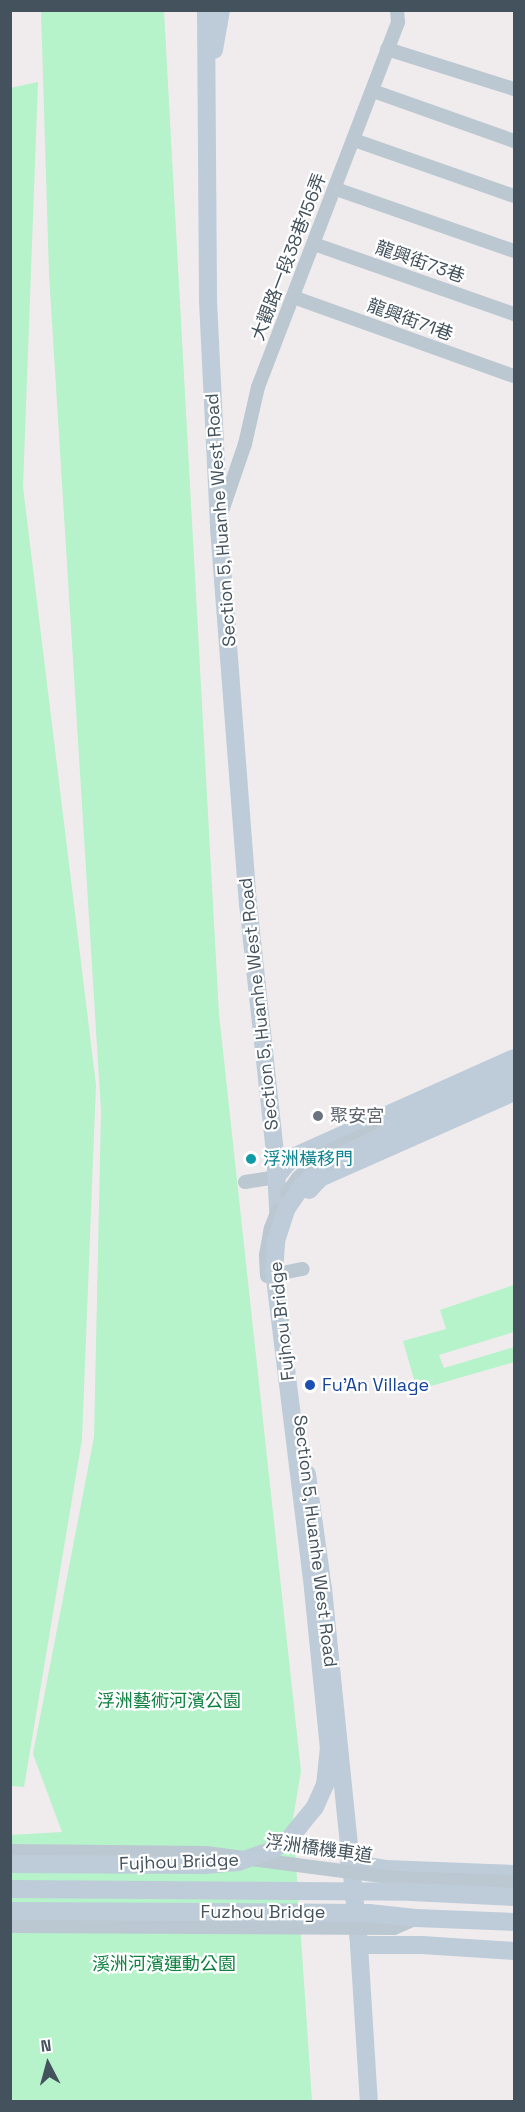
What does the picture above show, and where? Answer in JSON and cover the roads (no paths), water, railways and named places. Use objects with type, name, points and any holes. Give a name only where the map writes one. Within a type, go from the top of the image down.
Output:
[{"type":"main road","name":"Section 5, Huanhe West Road","points":[[206,10],[208,290],[219,520],[248,904],[276,1177],[282,1273],[323,1589],[359,1945],[369,2102]]},
{"type":"main road","points":[[207,87],[222,10]]},
{"type":"main road","points":[[514,1058],[293,1157],[276,1177],[297,1181],[320,1178],[514,1092]]},
{"type":"main road","name":"Fujhou Bridge","points":[[10,1864],[205,1865],[238,1862],[272,1850],[288,1839],[315,1807],[325,1785],[329,1749],[313,1588],[274,1272],[276,1241],[287,1208],[302,1186],[325,1164],[514,1073]]},
{"type":"main road","points":[[279,1244],[306,1192],[320,1178]]},
{"type":"main road","points":[[349,1863],[386,1869],[514,1874]]},
{"type":"main road","name":"Fuzhou Bridge","points":[[10,1890],[411,1892],[514,1897]]},
{"type":"main road","name":"Fuzhou Bridge","points":[[10,1911],[369,1913],[416,1918],[514,1922]]},
{"type":"main road","points":[[359,1945],[422,1945],[514,1951]]},
{"type":"street","name":"大觀路一段38巷156弄","points":[[219,520],[245,444],[258,387],[373,92],[398,22],[398,10]]},
{"type":"street","points":[[387,50],[514,89]]},
{"type":"street","points":[[373,92],[514,141]]},
{"type":"street","points":[[354,140],[514,196]]},
{"type":"street","points":[[336,189],[514,251]]},
{"type":"street","name":"龍興街73巷","points":[[314,244],[514,314]]},
{"type":"street","name":"龍興街71巷","points":[[294,297],[514,376]]},
{"type":"street","points":[[10,1857],[206,1858],[238,1855],[274,1840],[303,1813],[313,1794],[320,1772],[321,1746],[305,1589],[267,1286],[266,1255],[271,1228],[282,1201],[298,1178],[314,1162],[335,1148],[412,1114],[452,1102]]},
{"type":"street","points":[[245,1182],[276,1177]]},
{"type":"street","points":[[282,1273],[303,1269]]},
{"type":"street","name":"浮洲橋機車道","points":[[10,1851],[206,1853],[395,1878],[514,1882]]},
{"type":"street","points":[[10,1926],[394,1928],[416,1918]]},
{"type":"place","name":"聚安宮","points":[[318,1116]]},
{"type":"place","name":"浮洲橫移門","points":[[251,1159]]},
{"type":"place","name":"Fu'An Village","points":[[310,1385]]},
{"type":"park label","name":"浮洲藝術河濱公園","points":[[169,1701]]},
{"type":"park label","name":"溪洲河濱運動公園","points":[[164,1964]]}]
